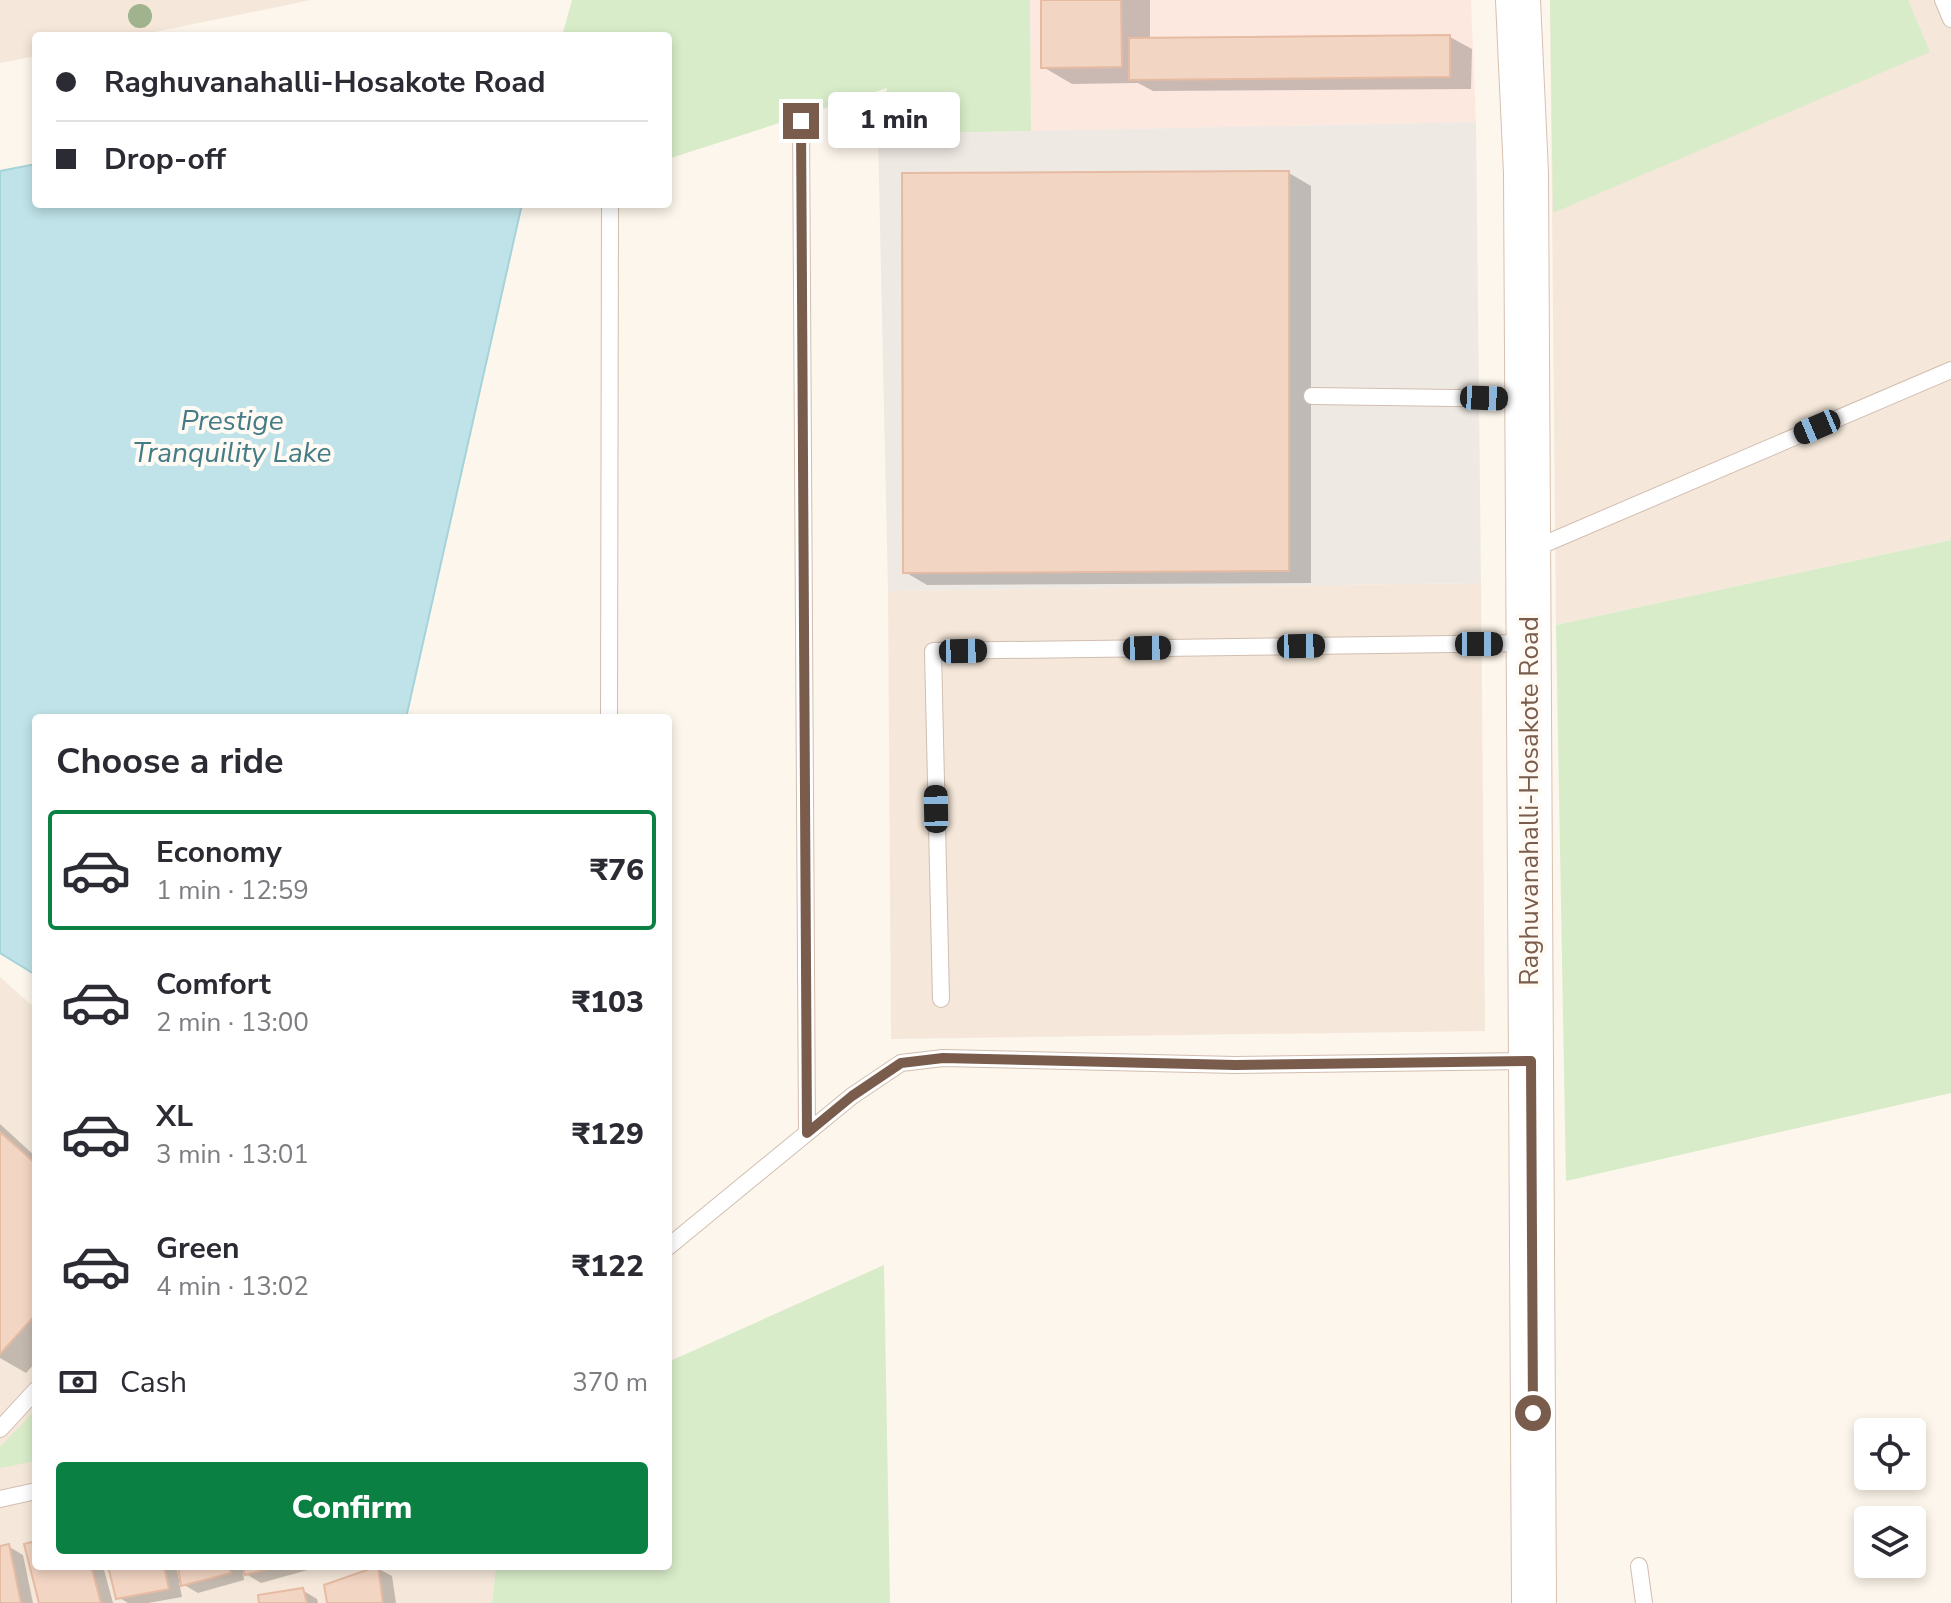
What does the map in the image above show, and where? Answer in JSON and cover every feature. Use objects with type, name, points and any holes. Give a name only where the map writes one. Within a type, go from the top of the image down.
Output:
[{"type":"main road","name":"Raghuvanahalli-Hosakote Road","points":[[1518,0],[1526,173],[1534,1603]]},
{"type":"lane","points":[[1943,0],[1951,19]]},
{"type":"lane","points":[[801,121],[807,1133]]},
{"type":"lane","points":[[609,714],[610,208]]},
{"type":"lane","points":[[1528,551],[1951,370]]},
{"type":"lane","points":[[1312,396],[1527,399]]},
{"type":"lane","points":[[941,999],[933,651],[1528,643]]},
{"type":"lane","points":[[672,1244],[852,1096],[901,1063],[943,1058],[1235,1065],[1531,1061]]},
{"type":"lane","points":[[0,1429],[32,1394]]},
{"type":"lane","points":[[0,1499],[32,1492]]},
{"type":"lane","points":[[1639,1566],[1644,1603]]},
{"type":"shaded area","points":[[0,0],[311,0],[155,32],[32,32],[32,57],[0,63]]},
{"type":"shaded area","points":[[1030,0],[1471,0],[1476,122],[1031,131]]},
{"type":"shaded area","points":[[1550,0],[1951,0],[1951,540],[1556,625]]},
{"type":"shaded area","points":[[1476,122],[1481,583],[888,591],[878,134]]},
{"type":"shaded area","points":[[1481,583],[1485,1031],[891,1039],[888,591]]},
{"type":"shaded area","points":[[0,977],[32,1005],[32,1570],[496,1570],[492,1603],[0,1603]]},
{"type":"green space","points":[[572,0],[1030,0],[1031,131],[878,134],[887,88],[672,158],[672,32],[563,32]]},
{"type":"green space","points":[[1550,0],[1908,0],[1930,52],[1553,213]]},
{"type":"green space","points":[[1951,540],[1951,1093],[1566,1181],[1556,625]]},
{"type":"green space","points":[[884,1265],[890,1603],[492,1603],[496,1570],[672,1570],[672,1360]]},
{"type":"green space","points":[[32,1413],[32,1462],[0,1468],[0,1447]]},
{"type":"water","name":"Prestige Tranquility Lake","points":[[32,165],[32,208],[521,208],[407,714],[32,714],[32,973],[0,953],[0,171]]},
{"type":"building","points":[[1041,0],[1121,0],[1122,67],[1041,68]]},
{"type":"building","points":[[1450,35],[1450,77],[1129,80],[1129,38]]},
{"type":"building","points":[[1289,171],[1289,571],[903,573],[902,173]]},
{"type":"building","points":[[0,1132],[32,1160],[32,1318],[0,1354]]},
{"type":"building","points":[[32,1542],[32,1570],[92,1570],[101,1603],[39,1603],[24,1544]]},
{"type":"building","points":[[9,1544],[21,1603],[0,1603],[0,1546]]},
{"type":"building","points":[[109,1570],[165,1570],[169,1589],[116,1599]]},
{"type":"building","points":[[179,1570],[230,1570],[231,1573],[181,1586]]},
{"type":"building","points":[[243,1570],[265,1570],[245,1575]]},
{"type":"building","points":[[367,1570],[379,1570],[383,1603],[327,1603],[324,1585]]},
{"type":"building","points":[[303,1588],[307,1603],[259,1603],[258,1595]]},
{"type":"route","points":[[801,121],[807,1133],[852,1096],[901,1063],[943,1058],[1235,1065],[1531,1061],[1533,1413]]}]
